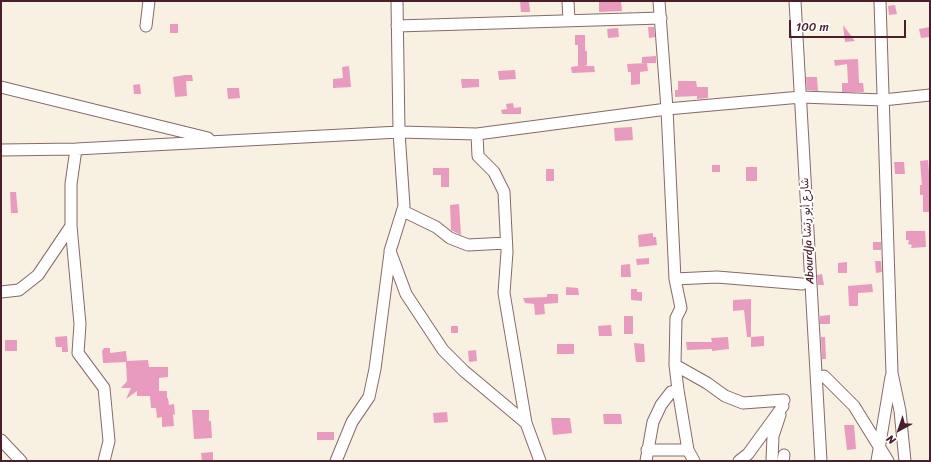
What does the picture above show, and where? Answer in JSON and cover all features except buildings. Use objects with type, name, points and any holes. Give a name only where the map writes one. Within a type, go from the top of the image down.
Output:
[{"type":"street","points":[[146,26],[149,1]]},
{"type":"street","points":[[336,461],[352,422],[369,397],[375,369],[390,251],[404,206],[399,132],[397,1]]},
{"type":"street","points":[[568,1],[569,21]]},
{"type":"street","points":[[659,1],[667,109],[675,279],[682,308],[676,318],[675,365],[688,450],[694,461]]},
{"type":"street","name":"Abourdja شارع أبو رتشا","points":[[795,1],[821,461]]},
{"type":"street","points":[[880,1],[892,373],[900,411],[905,461]]},
{"type":"street","points":[[397,26],[661,18]]},
{"type":"street","points":[[1,87],[220,141]]},
{"type":"street","points":[[1,150],[76,149],[399,132],[477,134],[667,109],[801,97],[883,100],[930,95]]},
{"type":"street","points":[[477,134],[478,156],[494,172],[504,192],[506,243],[504,293],[526,423],[540,461]]},
{"type":"street","points":[[76,149],[71,184],[71,226],[80,324],[78,353],[104,388],[109,441],[104,461]]},
{"type":"street","points":[[403,211],[436,227],[450,238],[468,245],[506,243]]},
{"type":"street","points":[[1,292],[19,290],[38,275],[71,226]]},
{"type":"street","points":[[390,251],[406,294],[443,350],[464,371],[526,423]]},
{"type":"street","points":[[675,279],[717,277],[802,284]]},
{"type":"street","points":[[675,365],[707,383],[725,396],[743,402],[784,400]]},
{"type":"street","points":[[877,461],[886,398],[892,373]]},
{"type":"street","points":[[824,376],[854,406],[888,461]]},
{"type":"street","points":[[678,390],[671,392],[661,405],[653,422],[647,456],[688,450]]},
{"type":"street","points":[[739,461],[748,454],[783,406],[773,436],[772,461]]},
{"type":"street","points":[[1,440],[21,461]]}]
